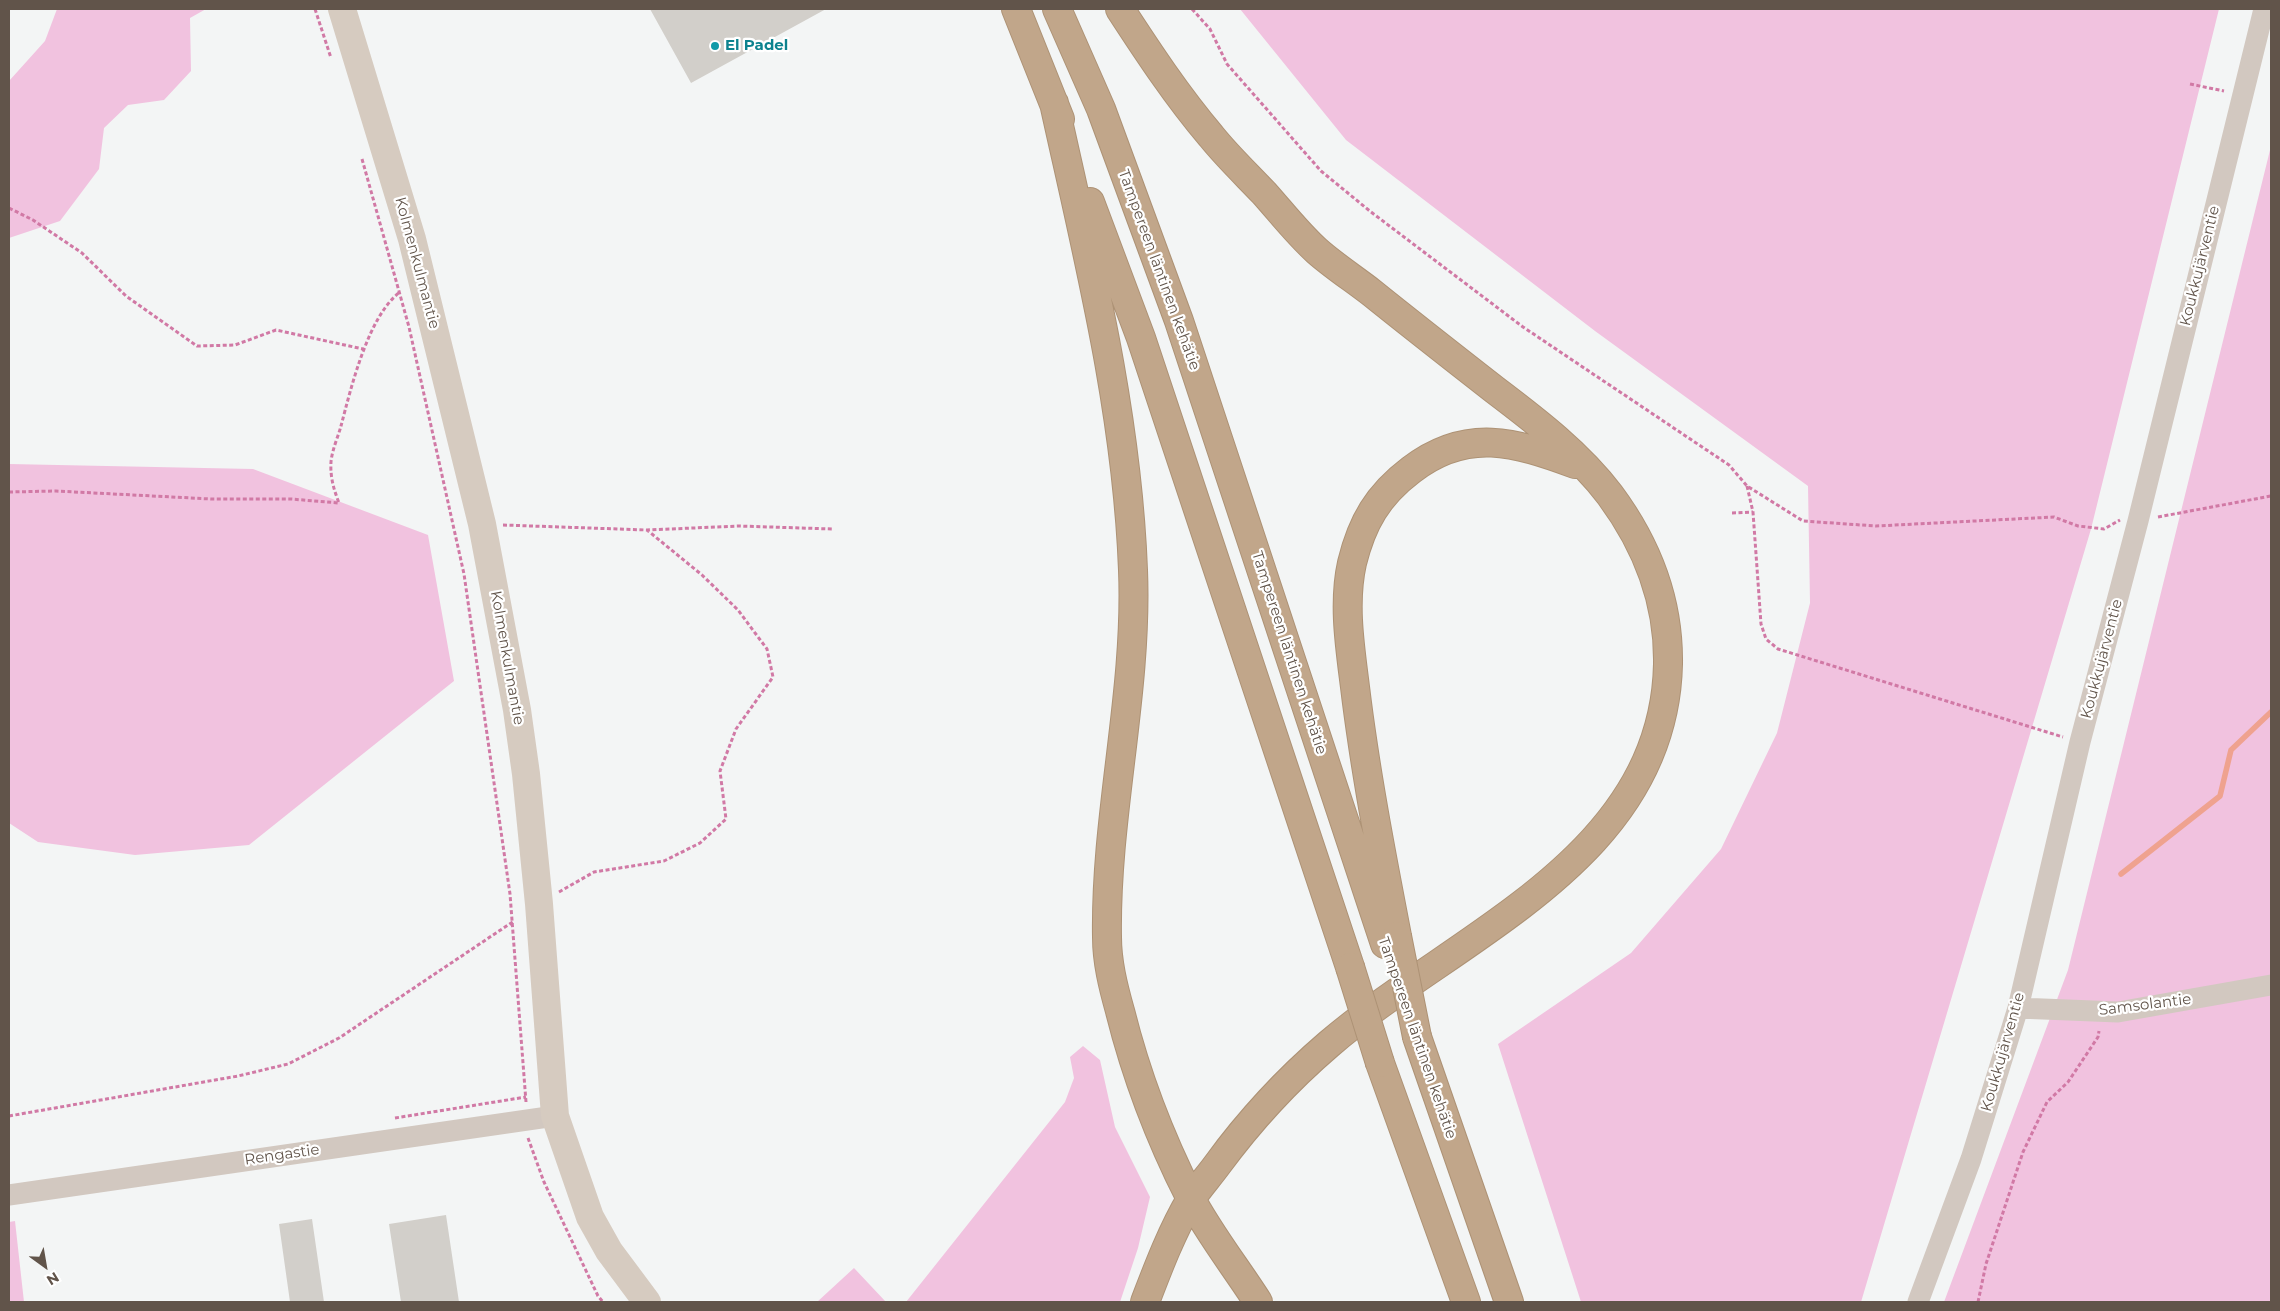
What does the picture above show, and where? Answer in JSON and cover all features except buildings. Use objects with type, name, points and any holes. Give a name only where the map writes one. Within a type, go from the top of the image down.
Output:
[{"type":"highway","points":[[1016,9],[1054,103],[1141,338],[1350,967],[1380,1063],[1466,1302]]},
{"type":"highway","name":"Tampereen läntinen kehätie","points":[[1057,9],[1101,109],[1179,321],[1391,940],[1417,1037],[1509,1302]]},
{"type":"highway","points":[[1120,9],[1158,68],[1210,135],[1315,249],[1542,426],[1586,468],[1609,494],[1641,545],[1658,586],[1666,620],[1668,675],[1662,716],[1656,740],[1634,788],[1601,833],[1576,860],[1540,891],[1339,1036],[1284,1085],[1239,1136],[1191,1199],[1158,1268],[1145,1302]]},
{"type":"highway","points":[[1054,103],[1103,324],[1117,397],[1130,498],[1135,624],[1109,873],[1107,939],[1111,976],[1137,1074],[1191,1199],[1258,1302]]},
{"type":"highway","points":[[1391,940],[1350,644],[1348,598],[1352,564],[1370,513],[1385,493],[1423,461],[1462,445],[1477,442],[1504,443],[1532,448],[1586,468]]},
{"type":"street","name":"Kolmenkulmantie","points":[[342,9],[377,121],[421,276],[482,524],[518,719],[539,904],[555,1116],[590,1217],[609,1251],[646,1302]]},
{"type":"street","name":"Koukkujärventie","points":[[1918,1302],[1971,1159],[2018,1008],[2080,742],[2138,521],[2264,9]]},
{"type":"street","name":"Samsolantie","points":[[2018,1008],[2118,1012],[2271,985]]},
{"type":"street","name":"Rengastie","points":[[9,1195],[555,1116]]},
{"type":"path","points":[[315,9],[333,62]]},
{"type":"path","points":[[1192,9],[1210,29],[1227,64],[1321,171],[1371,212],[1523,327],[1729,465],[1747,486],[1803,522],[1876,526],[2054,518],[2078,526],[2104,529],[2118,520],[2138,521],[2271,496]]},
{"type":"path","points":[[2190,84],[2242,94]]},
{"type":"path","points":[[360,153],[411,337],[464,574],[513,922],[528,1142],[544,1182],[598,1296],[603,1302]]},
{"type":"path","points":[[9,208],[33,220],[82,253],[126,296],[197,346],[235,345],[276,330],[363,350]]},
{"type":"path","points":[[9,492],[56,491],[211,499],[291,499],[339,503],[332,484],[331,462],[363,350],[391,298],[421,276]]},
{"type":"path","points":[[1747,486],[1753,512],[1761,624],[1766,639],[1778,649],[2080,742]]},
{"type":"path","points":[[1732,513],[1753,512]]},
{"type":"path","points":[[482,524],[647,530],[739,526],[832,530]]},
{"type":"path","points":[[9,1116],[238,1076],[288,1064],[339,1038],[539,904],[594,872],[664,861],[700,843],[726,819],[720,771],[736,729],[772,677],[767,649],[738,610],[702,575],[647,530]]},
{"type":"path","points":[[1978,1302],[1986,1264],[2023,1152],[2047,1102],[2068,1082],[2098,1037],[2104,1012]]},
{"type":"shaded area","points":[[57,9],[206,9],[190,18],[191,71],[164,100],[128,105],[104,128],[99,169],[60,221],[9,238],[9,81],[45,41]]},
{"type":"shaded area","points":[[1240,9],[2219,9],[2091,529],[1861,1302],[1581,1302],[1498,1044],[1631,953],[1721,849],[1777,733],[1810,603],[1808,486],[1595,331],[1346,140]]},
{"type":"shaded area","points":[[2271,146],[2271,1302],[1944,1302],[2068,970]]},
{"type":"shaded area","points":[[9,464],[253,469],[428,535],[454,681],[249,845],[135,855],[38,842],[9,823]]},
{"type":"shaded area","points":[[1083,1046],[1100,1060],[1115,1127],[1150,1197],[1138,1248],[1120,1302],[906,1302],[1065,1102],[1074,1078],[1070,1057]]},
{"type":"shaded area","points":[[15,1221],[24,1302],[9,1302],[9,1222]]},
{"type":"shaded area","points":[[854,1268],[886,1302],[817,1302]]},
{"type":"waterway","points":[[2121,874],[2220,796],[2231,750],[2271,712]]},
{"type":"place","name":"El Padel","points":[[715,46]]}]
